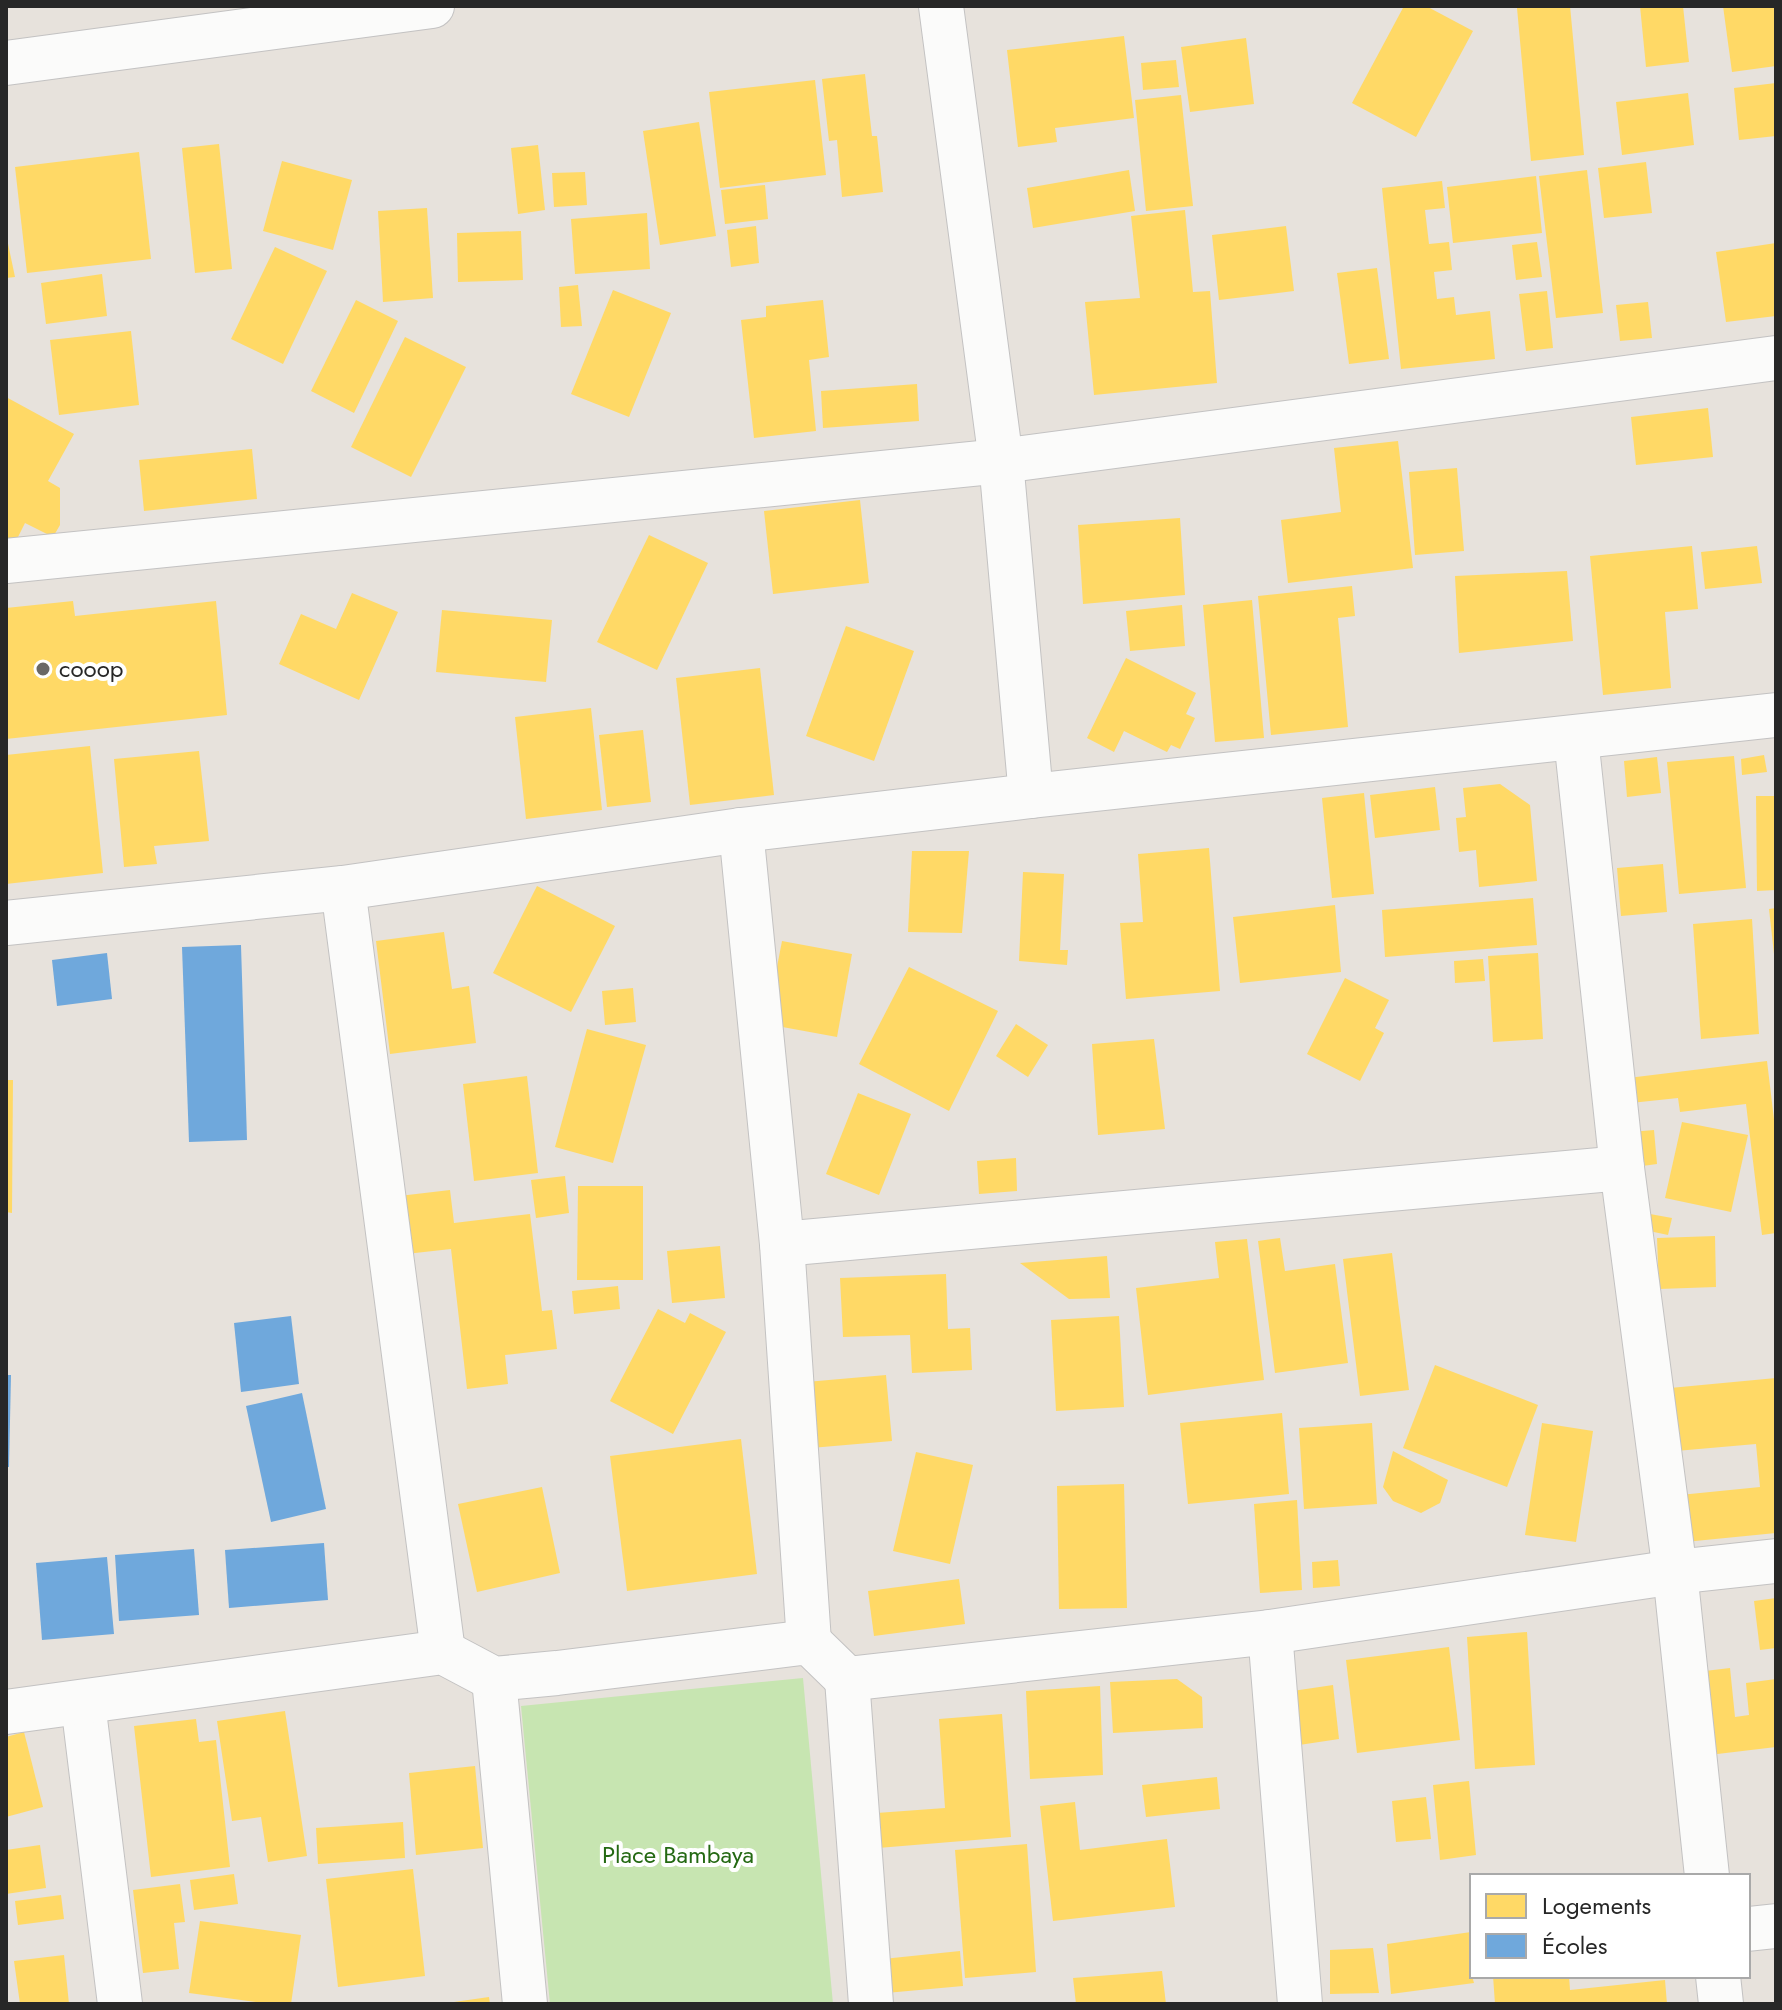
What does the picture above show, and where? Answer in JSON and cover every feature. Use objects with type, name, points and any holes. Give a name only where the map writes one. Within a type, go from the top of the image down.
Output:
[{"type":"street","points":[[6,63],[432,6]]},
{"type":"street","points":[[941,6],[1001,461],[1031,796]]},
{"type":"street","points":[[6,561],[1001,461],[1776,358]]},
{"type":"street","points":[[6,923],[343,888],[741,830],[1776,715]]},
{"type":"street","points":[[1576,738],[1622,1168],[1675,1572],[1707,1874]]},
{"type":"street","points":[[741,830],[782,1244],[809,1642],[847,1679],[871,2004]]},
{"type":"street","points":[[343,888],[443,1652]]},
{"type":"street","points":[[782,1244],[1622,1168]]},
{"type":"street","points":[[847,1679],[1270,1632],[1675,1572],[1776,1561]]},
{"type":"street","points":[[1270,1632],[1300,2004]]},
{"type":"street","points":[[6,1712],[443,1652],[494,1679],[809,1642]]},
{"type":"street","points":[[494,1679],[525,2004]]},
{"type":"street","points":[[83,1703],[120,2004]]},
{"type":"street","points":[[1750,1929],[1776,1926]]},
{"type":"street","points":[[1718,1978],[1721,2004]]},
{"type":"green space","name":"Place Bambaya","points":[[803,1678],[833,2004],[550,2004],[521,1706]]},
{"type":"building: Logements","points":[[1404,6],[1426,6],[1473,31],[1416,137],[1352,103]]},
{"type":"building: Logements","points":[[1570,6],[1584,155],[1531,161],[1517,8]]},
{"type":"building: Logements","points":[[1640,6],[1683,6],[1689,62],[1646,67]]},
{"type":"building: Logements","points":[[1723,6],[1776,6],[1776,66],[1732,72]]},
{"type":"building: Logements","points":[[1124,36],[1134,118],[1055,128],[1057,142],[1018,147],[1007,50]]},
{"type":"building: Logements","points":[[1246,38],[1254,104],[1190,112],[1181,47]]},
{"type":"building: Logements","points":[[1176,60],[1179,87],[1143,90],[1141,63]]},
{"type":"building: Logements","points":[[865,74],[872,136],[877,136],[883,192],[842,197],[837,140],[829,141],[822,79]]},
{"type":"building: Logements","points":[[815,80],[826,175],[720,188],[709,92]]},
{"type":"building: Logements","points":[[1776,83],[1776,136],[1739,140],[1734,88]]},
{"type":"building: Logements","points":[[1688,93],[1694,145],[1622,155],[1616,102]]},
{"type":"building: Logements","points":[[1181,95],[1193,206],[1146,211],[1135,100]]},
{"type":"building: Logements","points":[[699,122],[716,236],[660,245],[643,131]]},
{"type":"building: Logements","points":[[219,144],[232,269],[195,273],[182,148]]},
{"type":"building: Logements","points":[[538,145],[545,210],[518,214],[511,148]]},
{"type":"building: Logements","points":[[139,152],[151,259],[27,273],[15,167]]},
{"type":"building: Logements","points":[[282,161],[352,180],[333,250],[263,231]]},
{"type":"building: Logements","points":[[1646,162],[1652,213],[1604,218],[1598,168]]},
{"type":"building: Logements","points":[[1129,170],[1135,211],[1033,228],[1027,188]]},
{"type":"building: Logements","points":[[1587,170],[1603,313],[1556,318],[1539,176]]},
{"type":"building: Logements","points":[[585,172],[587,205],[554,207],[552,173]]},
{"type":"building: Logements","points":[[1536,176],[1542,233],[1453,243],[1447,187]]},
{"type":"building: Logements","points":[[1442,181],[1445,208],[1425,210],[1429,244],[1449,242],[1452,270],[1434,272],[1437,299],[1454,297],[1456,315],[1490,311],[1495,359],[1401,369],[1382,188]]},
{"type":"building: Logements","points":[[765,185],[768,219],[725,224],[721,190]]},
{"type":"building: Logements","points":[[427,208],[433,298],[383,302],[378,211]]},
{"type":"building: Logements","points":[[1185,210],[1193,292],[1210,291],[1217,383],[1094,395],[1085,302],[1140,298],[1131,216]]},
{"type":"building: Logements","points":[[647,213],[650,269],[575,274],[571,219]]},
{"type":"building: Logements","points":[[756,226],[759,263],[731,267],[727,230]]},
{"type":"building: Logements","points":[[1286,226],[1294,291],[1219,300],[1212,235]]},
{"type":"building: Logements","points":[[521,231],[523,280],[458,282],[457,233]]},
{"type":"building: Logements","points":[[6,234],[15,277],[6,278]]},
{"type":"building: Logements","points":[[1537,242],[1542,277],[1516,280],[1512,245]]},
{"type":"building: Logements","points":[[1776,243],[1776,316],[1726,322],[1716,252]]},
{"type":"building: Logements","points":[[275,247],[327,271],[283,364],[231,339]]},
{"type":"building: Logements","points":[[1377,268],[1389,359],[1349,364],[1337,273]]},
{"type":"building: Logements","points":[[102,274],[107,316],[46,324],[41,283]]},
{"type":"building: Logements","points":[[578,285],[582,326],[561,327],[559,287]]},
{"type":"building: Logements","points":[[613,290],[671,313],[629,417],[571,394]]},
{"type":"building: Logements","points":[[1547,291],[1553,348],[1526,351],[1519,294]]},
{"type":"building: Logements","points":[[356,300],[398,321],[354,413],[311,391]]},
{"type":"building: Logements","points":[[823,300],[829,357],[809,360],[816,431],[754,438],[741,320],[766,317],[766,306]]},
{"type":"building: Logements","points":[[1648,302],[1652,338],[1620,341],[1616,305]]},
{"type":"building: Logements","points":[[131,331],[139,405],[59,415],[50,340]]},
{"type":"building: Logements","points":[[405,337],[466,367],[411,477],[351,447]]},
{"type":"building: Logements","points":[[917,384],[919,421],[823,428],[821,391]]},
{"type":"building: Logements","points":[[6,397],[74,434],[48,481],[60,488],[60,525],[53,537],[25,523],[14,545],[6,542]]},
{"type":"building: Logements","points":[[1708,408],[1713,457],[1636,465],[1631,417]]},
{"type":"building: Logements","points":[[1398,441],[1413,568],[1288,583],[1281,520],[1341,512],[1334,448]]},
{"type":"building: Logements","points":[[252,449],[257,499],[144,511],[139,460]]},
{"type":"building: Logements","points":[[1457,468],[1464,551],[1415,555],[1409,472]]},
{"type":"building: Logements","points":[[860,500],[869,583],[773,594],[764,511]]},
{"type":"building: Logements","points":[[1180,518],[1185,595],[1083,604],[1078,525]]},
{"type":"building: Logements","points":[[649,535],[708,563],[657,670],[597,642]]},
{"type":"building: Logements","points":[[1692,546],[1698,609],[1665,612],[1671,688],[1603,695],[1590,556]]},
{"type":"building: Logements","points":[[1757,546],[1762,583],[1705,589],[1701,552]]},
{"type":"building: Logements","points":[[1567,571],[1573,641],[1459,653],[1455,576]]},
{"type":"building: Logements","points":[[1352,586],[1355,616],[1338,618],[1348,727],[1271,735],[1258,596]]},
{"type":"building: Logements","points":[[352,593],[398,612],[359,700],[279,664],[301,614],[336,629]]},
{"type":"building: Logements","points":[[1252,600],[1264,738],[1215,742],[1203,605]]},
{"type":"building: Logements","points":[[73,601],[75,616],[216,601],[227,715],[6,739],[6,608]]},
{"type":"building: Logements","points":[[1182,605],[1185,646],[1130,651],[1126,611]]},
{"type":"building: Logements","points":[[442,610],[552,620],[546,682],[436,672]]},
{"type":"building: Logements","points":[[846,626],[914,651],[874,761],[806,736]]},
{"type":"building: Logements","points":[[1126,658],[1196,693],[1186,714],[1195,718],[1180,749],[1171,745],[1167,752],[1124,731],[1114,752],[1087,738]]},
{"type":"building: Logements","points":[[760,668],[774,795],[690,805],[676,678]]},
{"type":"building: Logements","points":[[591,708],[602,810],[526,819],[515,717]]},
{"type":"building: Logements","points":[[643,730],[651,802],[607,807],[599,735]]},
{"type":"building: Logements","points":[[90,746],[103,873],[6,884],[6,755]]},
{"type":"building: Logements","points":[[199,751],[209,841],[154,846],[157,864],[124,867],[114,759]]},
{"type":"building: Logements","points":[[1764,755],[1767,772],[1742,775],[1741,759]]},
{"type":"building: Logements","points":[[1734,756],[1746,888],[1679,894],[1667,762]]},
{"type":"building: Logements","points":[[1657,757],[1661,793],[1627,797],[1624,761]]},
{"type":"building: Logements","points":[[1500,784],[1530,805],[1537,881],[1479,887],[1476,850],[1459,852],[1456,818],[1466,817],[1463,788]]},
{"type":"building: Logements","points":[[1435,787],[1440,830],[1375,838],[1370,795]]},
{"type":"building: Logements","points":[[1364,793],[1374,894],[1332,898],[1322,798]]},
{"type":"building: Logements","points":[[1756,796],[1776,796],[1776,890],[1757,891]]},
{"type":"building: Logements","points":[[1209,848],[1220,991],[1126,999],[1120,923],[1143,922],[1138,854]]},
{"type":"building: Logements","points":[[912,851],[969,851],[962,933],[908,932]]},
{"type":"building: Logements","points":[[1663,864],[1667,912],[1621,916],[1617,868]]},
{"type":"building: Logements","points":[[1023,872],[1064,874],[1060,950],[1068,950],[1067,965],[1019,961]]},
{"type":"building: Logements","points":[[537,886],[615,926],[571,1012],[493,973]]},
{"type":"building: Logements","points":[[1533,898],[1537,945],[1385,957],[1382,910]]},
{"type":"building: Logements","points":[[1335,905],[1341,972],[1240,983],[1233,917]]},
{"type":"building: Logements","points":[[1776,908],[1776,953],[1774,954],[1769,909]]},
{"type":"building: Logements","points":[[1752,919],[1759,1034],[1701,1039],[1693,924]]},
{"type":"building: Logements","points":[[444,932],[452,989],[469,986],[476,1043],[390,1054],[376,941]]},
{"type":"building: Logements","points":[[782,941],[852,954],[837,1037],[766,1024]]},
{"type":"building: Logements","points":[[1538,953],[1543,1039],[1493,1042],[1488,956]]},
{"type":"building: Logements","points":[[1483,959],[1485,981],[1455,983],[1454,961]]},
{"type":"building: Logements","points":[[909,967],[998,1011],[949,1111],[859,1064]]},
{"type":"building: Logements","points":[[1345,978],[1389,1000],[1375,1028],[1384,1033],[1360,1081],[1307,1054]]},
{"type":"building: Logements","points":[[633,988],[636,1022],[605,1025],[602,991]]},
{"type":"building: Logements","points":[[1016,1024],[1048,1045],[1028,1077],[996,1056]]},
{"type":"building: Logements","points":[[587,1029],[646,1045],[613,1163],[555,1147]]},
{"type":"building: Logements","points":[[1154,1039],[1165,1129],[1098,1135],[1092,1044]]},
{"type":"building: Logements","points":[[1767,1061],[1776,1136],[1776,1233],[1762,1235],[1746,1104],[1680,1112],[1678,1098],[1631,1103],[1628,1078]]},
{"type":"building: Logements","points":[[527,1076],[538,1173],[474,1181],[463,1084]]},
{"type":"building: Logements","points":[[6,1080],[13,1080],[12,1213],[6,1212]]},
{"type":"building: Logements","points":[[858,1093],[911,1114],[879,1195],[826,1174]]},
{"type":"building: Logements","points":[[1682,1122],[1748,1135],[1731,1212],[1665,1198]]},
{"type":"building: Logements","points":[[1654,1130],[1657,1164],[1635,1167],[1631,1132]]},
{"type":"building: Logements","points":[[1016,1158],[1017,1191],[979,1194],[977,1161]]},
{"type":"building: Logements","points":[[565,1176],[569,1213],[536,1218],[531,1180]]},
{"type":"building: Logements","points":[[578,1186],[643,1186],[643,1280],[577,1280]]},
{"type":"building: Logements","points":[[450,1190],[454,1223],[530,1214],[542,1311],[552,1310],[557,1349],[505,1355],[508,1384],[467,1389],[451,1249],[406,1254],[399,1196]]},
{"type":"building: Logements","points":[[1639,1212],[1672,1218],[1668,1235],[1635,1228]]},
{"type":"building: Logements","points":[[1715,1236],[1716,1287],[1659,1289],[1657,1238]]},
{"type":"building: Logements","points":[[1280,1238],[1285,1271],[1335,1264],[1348,1363],[1275,1373],[1258,1241]]},
{"type":"building: Logements","points":[[1247,1239],[1264,1380],[1148,1395],[1136,1288],[1219,1278],[1215,1242]]},
{"type":"building: Logements","points":[[720,1246],[725,1298],[672,1303],[667,1251]]},
{"type":"building: Logements","points":[[1392,1253],[1409,1390],[1360,1396],[1343,1259]]},
{"type":"building: Logements","points":[[1107,1256],[1110,1298],[1069,1299],[1020,1263]]},
{"type":"building: Logements","points":[[946,1274],[948,1329],[970,1328],[972,1370],[912,1373],[910,1335],[843,1337],[840,1278]]},
{"type":"building: Logements","points":[[618,1286],[620,1309],[574,1314],[572,1291]]},
{"type":"building: Logements","points":[[658,1309],[685,1323],[690,1313],[726,1332],[673,1434],[610,1401]]},
{"type":"building: Logements","points":[[1119,1316],[1124,1407],[1056,1411],[1051,1320]]},
{"type":"building: Logements","points":[[1435,1365],[1538,1405],[1507,1487],[1403,1448]]},
{"type":"building: Logements","points":[[886,1375],[892,1441],[811,1448],[806,1382]]},
{"type":"building: Logements","points":[[1776,1378],[1776,1533],[1685,1542],[1680,1495],[1760,1487],[1756,1444],[1676,1451],[1670,1388]]},
{"type":"building: Logements","points":[[1282,1413],[1289,1494],[1188,1504],[1180,1423]]},
{"type":"building: Logements","points":[[1372,1423],[1377,1504],[1304,1509],[1299,1428]]},
{"type":"building: Logements","points":[[1542,1423],[1593,1431],[1576,1542],[1525,1535]]},
{"type":"building: Logements","points":[[741,1439],[757,1574],[627,1591],[610,1456]]},
{"type":"building: Logements","points":[[1393,1451],[1448,1480],[1440,1503],[1421,1513],[1393,1501],[1383,1487]]},
{"type":"building: Logements","points":[[916,1452],[973,1465],[950,1564],[893,1551]]},
{"type":"building: Logements","points":[[1124,1484],[1127,1608],[1059,1609],[1057,1486]]},
{"type":"building: Logements","points":[[542,1487],[560,1573],[477,1592],[458,1504]]},
{"type":"building: Logements","points":[[1297,1500],[1302,1590],[1260,1593],[1254,1504]]},
{"type":"building: Logements","points":[[1338,1560],[1340,1586],[1313,1588],[1312,1562]]},
{"type":"building: Logements","points":[[959,1579],[965,1624],[874,1636],[868,1591]]},
{"type":"building: Logements","points":[[1776,1598],[1776,1648],[1760,1650],[1754,1601]]},
{"type":"building: Logements","points":[[1527,1632],[1535,1765],[1475,1769],[1467,1637]]},
{"type":"building: Logements","points":[[1449,1647],[1460,1740],[1357,1753],[1346,1660]]},
{"type":"building: Logements","points":[[1730,1668],[1735,1717],[1749,1715],[1746,1683],[1776,1679],[1776,1747],[1709,1755],[1688,1673]]},
{"type":"building: Logements","points":[[1177,1679],[1202,1697],[1203,1728],[1113,1733],[1110,1682]]},
{"type":"building: Logements","points":[[1333,1685],[1339,1739],[1286,1747],[1279,1693]]},
{"type":"building: Logements","points":[[1100,1686],[1103,1775],[1030,1779],[1026,1691]]},
{"type":"building: Logements","points":[[285,1711],[307,1856],[268,1862],[261,1817],[232,1821],[217,1721]]},
{"type":"building: Logements","points":[[1002,1714],[1011,1837],[866,1849],[863,1814],[945,1808],[939,1719]]},
{"type":"building: Logements","points":[[196,1719],[199,1742],[216,1740],[230,1867],[151,1877],[134,1726]]},
{"type":"building: Logements","points":[[24,1732],[43,1807],[6,1817],[6,1737]]},
{"type":"building: Logements","points":[[475,1766],[483,1848],[416,1855],[409,1773]]},
{"type":"building: Logements","points":[[1217,1777],[1220,1809],[1146,1817],[1142,1785]]},
{"type":"building: Logements","points":[[1469,1781],[1476,1855],[1440,1860],[1433,1785]]},
{"type":"building: Logements","points":[[1426,1797],[1431,1839],[1396,1842],[1392,1801]]},
{"type":"building: Logements","points":[[1075,1802],[1080,1850],[1167,1839],[1175,1907],[1053,1921],[1040,1806]]},
{"type":"building: Logements","points":[[403,1822],[405,1858],[318,1864],[316,1828]]},
{"type":"building: Logements","points":[[1027,1844],[1036,1972],[965,1978],[955,1850]]},
{"type":"building: Logements","points":[[40,1845],[46,1888],[6,1894],[6,1850]]},
{"type":"building: Logements","points":[[413,1869],[425,1976],[338,1987],[326,1879]]},
{"type":"building: Logements","points":[[234,1874],[238,1904],[194,1910],[190,1880]]},
{"type":"building: Logements","points":[[180,1884],[185,1922],[174,1923],[179,1969],[143,1973],[133,1890]]},
{"type":"building: Logements","points":[[61,1895],[64,1919],[18,1925],[15,1901]]},
{"type":"building: Logements","points":[[200,1921],[301,1935],[291,2004],[189,1993]]},
{"type":"building: Logements","points":[[1470,1932],[1470,1978],[1474,1983],[1391,1994],[1387,1944]]},
{"type":"building: Logements","points":[[1373,1948],[1379,1993],[1330,1994],[1330,1950]]},
{"type":"building: Logements","points":[[960,1951],[963,1986],[886,1993],[883,1959]]},
{"type":"building: Logements","points":[[64,1955],[69,2004],[20,2004],[14,1961]]},
{"type":"building: Logements","points":[[1162,1971],[1166,2004],[1076,2004],[1073,1978]]},
{"type":"building: Logements","points":[[1493,1978],[1569,1978],[1570,1990],[1665,1980],[1667,2004],[1495,2004]]},
{"type":"building: Logements","points":[[489,1997],[490,2004],[454,2004],[454,2002]]},
{"type":"building: Écoles","points":[[241,945],[247,1140],[189,1142],[182,947]]},
{"type":"building: Écoles","points":[[107,953],[112,999],[57,1006],[52,960]]},
{"type":"building: Écoles","points":[[291,1316],[299,1384],[241,1392],[234,1323]]},
{"type":"building: Écoles","points":[[6,1375],[11,1375],[9,1467],[6,1467]]},
{"type":"building: Écoles","points":[[302,1393],[326,1509],[271,1522],[246,1406]]},
{"type":"building: Écoles","points":[[324,1543],[328,1600],[229,1608],[225,1550]]},
{"type":"building: Écoles","points":[[194,1549],[199,1615],[119,1621],[115,1555]]},
{"type":"building: Écoles","points":[[107,1557],[114,1634],[42,1640],[36,1563]]},
{"type":"place","name":"cooop","points":[[43,669]]}]
